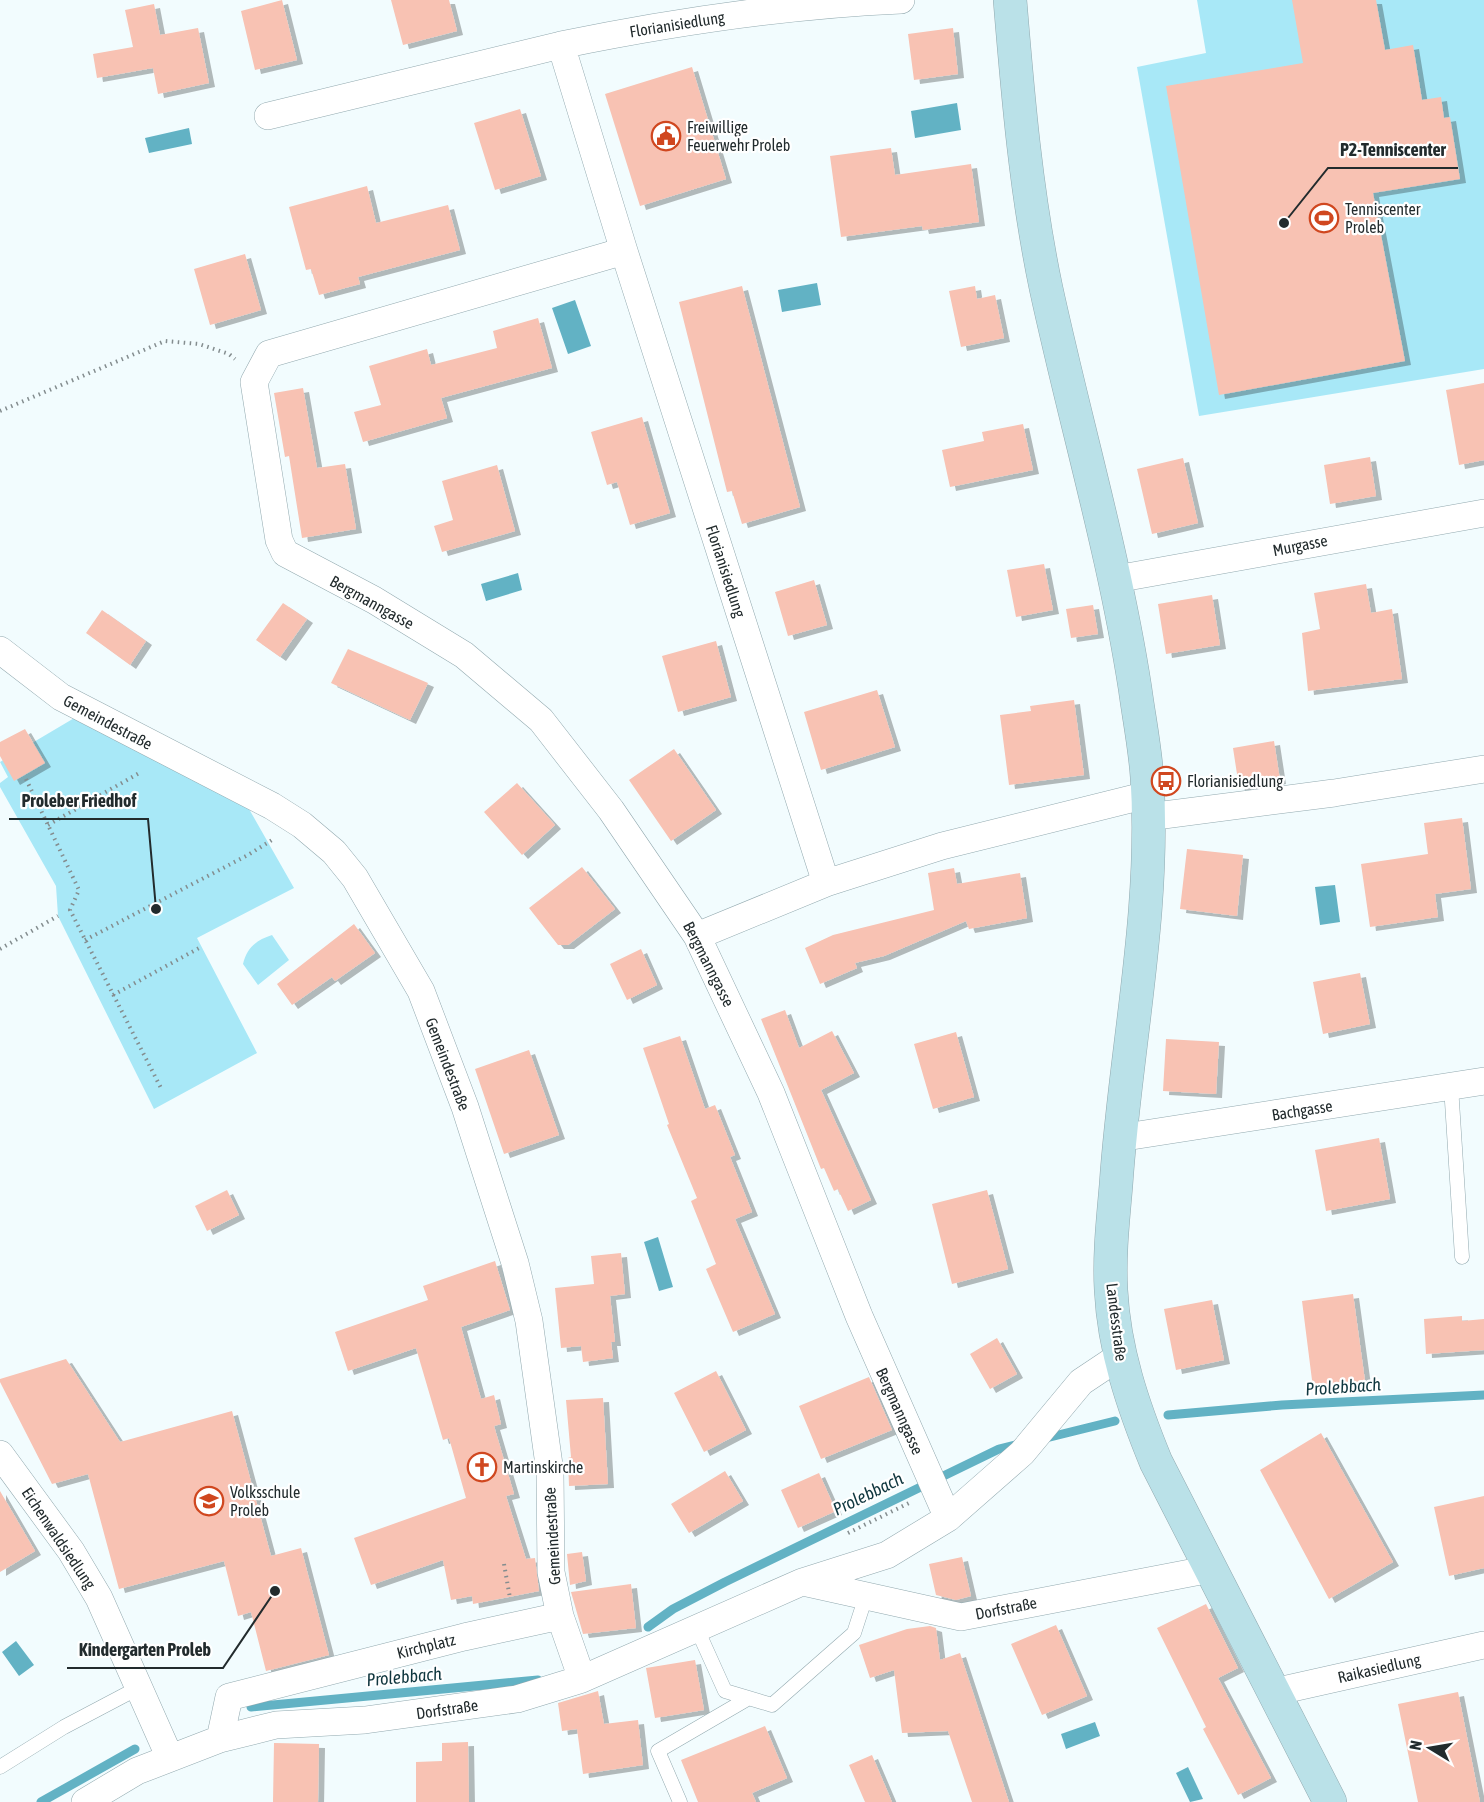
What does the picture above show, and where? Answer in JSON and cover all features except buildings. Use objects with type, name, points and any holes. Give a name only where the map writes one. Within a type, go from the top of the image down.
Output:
[{"type":"main road","name":"Landesstraße","points":[[1010,0],[1020,131],[1032,220],[1116,579],[1144,746],[1148,806],[1143,926],[1119,1138],[1111,1290],[1120,1356],[1134,1409],[1156,1462],[1330,1802]]},
{"type":"street","name":"Florianisiedlung","points":[[268,116],[561,45],[661,24],[861,2],[900,0]]},
{"type":"street","name":"Florianisiedlung","points":[[561,45],[624,251],[826,883]]},
{"type":"street","points":[[254,382],[270,354],[624,251]]},
{"type":"street","name":"Bergmanngasse","points":[[254,382],[275,521],[279,540],[285,552],[374,600],[464,655],[541,720],[611,810],[697,936],[771,1093],[859,1316],[948,1518]]},
{"type":"street","name":"Murgasse","points":[[1116,579],[1484,513]]},
{"type":"street","name":"Gemeindestraße","points":[[0,650],[61,697],[272,806],[302,825],[334,852],[356,878],[421,991],[465,1107],[515,1263],[530,1321],[550,1472],[551,1572],[560,1616],[579,1669]]},
{"type":"street","points":[[697,936],[826,883],[942,846],[1148,806],[1334,793],[1484,769]]},
{"type":"street","name":"Bachgasse","points":[[1119,1138],[1484,1081]]},
{"type":"street","name":"Dorfstraße","points":[[85,1802],[137,1771],[220,1738],[276,1725],[365,1720],[517,1700],[579,1669],[697,1629],[802,1582],[887,1555],[948,1518],[1022,1453],[1081,1382],[1120,1356]]},
{"type":"street","name":"Eichenwaldsiedlung","points":[[0,1454],[82,1569],[99,1598],[170,1758]]},
{"type":"street","name":"Dorfstraße","points":[[802,1582],[961,1617],[1210,1569]]},
{"type":"street","name":"Kirchplatz","points":[[220,1738],[229,1697],[464,1637],[560,1616]]},
{"type":"street","name":"Raikasiedlung","points":[[1274,1692],[1484,1645]]},
{"type":"lane","points":[[1451,1086],[1462,1257]]},
{"type":"lane","points":[[697,1629],[725,1691],[772,1705],[854,1633],[866,1596]]},
{"type":"lane","points":[[0,1767],[64,1727],[138,1688]]},
{"type":"lane","points":[[680,1802],[658,1751],[749,1698]]},
{"type":"path","points":[[0,411],[165,341],[199,344],[229,354],[246,368],[254,382]]},
{"type":"path","points":[[48,825],[158,762],[162,751]]},
{"type":"path","points":[[26,779],[79,891],[70,910],[162,1090]]},
{"type":"path","points":[[85,940],[248,855],[268,841]]},
{"type":"path","points":[[0,949],[58,916]]},
{"type":"path","points":[[113,995],[201,947]]},
{"type":"shaded area","name":"Tenniscenter Proleb","points":[[1197,0],[1484,0],[1484,369],[1199,416],[1137,67],[1206,53]]},
{"type":"shaded area","points":[[957,103],[961,130],[915,138],[911,111]]},
{"type":"shaded area","points":[[189,128],[192,144],[149,153],[145,138]]},
{"type":"shaded area","points":[[817,283],[821,305],[782,312],[778,290]]},
{"type":"shaded area","points":[[575,300],[591,346],[568,354],[552,308]]},
{"type":"shaded area","points":[[518,573],[522,590],[486,601],[481,584]]},
{"type":"shaded area","points":[[76,717],[158,762],[180,769],[245,802],[294,888],[197,938],[257,1053],[154,1109],[58,916],[56,886],[0,787],[0,783],[8,777],[0,762]]},
{"type":"shaded area","points":[[1335,885],[1340,922],[1320,925],[1315,887]]},
{"type":"shaded area","points":[[272,935],[289,960],[258,985],[243,964],[253,945]]},
{"type":"shaded area","points":[[658,1237],[673,1287],[659,1291],[644,1242]]},
{"type":"shaded area","points":[[16,1641],[34,1665],[19,1676],[2,1652]]},
{"type":"shaded area","points":[[1095,1722],[1100,1736],[1066,1749],[1061,1734]]},
{"type":"shaded area","points":[[1188,1767],[1203,1799],[1190,1802],[1176,1773]]},
{"type":"waterway","name":"Prolebbach","points":[[1168,1415],[1282,1405],[1484,1395]]},
{"type":"waterway","name":"Prolebbach","points":[[1042,1439],[1115,1421]]},
{"type":"waterway","name":"Prolebbach","points":[[648,1627],[673,1609],[725,1582],[999,1449],[1019,1444]]},
{"type":"waterway","name":"Prolebbach","points":[[251,1707],[538,1680]]},
{"type":"waterway","name":"Prolebbach","points":[[41,1802],[135,1749]]},
{"type":"place","name":"Freiwillige Feuerwehr Proleb","points":[[666,136]]},
{"type":"place","name":"Tenniscenter Proleb","points":[[1324,218]]},
{"type":"place","name":"P2-Tenniscenter","points":[[1284,223]]},
{"type":"place","name":"Florianisiedlung","points":[[1166,781]]},
{"type":"place","name":"Proleber Friedhof","points":[[156,909]]},
{"type":"place","name":"Martinskirche","points":[[482,1467]]},
{"type":"place","name":"Volksschule Proleb","points":[[209,1501]]},
{"type":"place","name":"Kindergarten Proleb","points":[[275,1591]]}]
